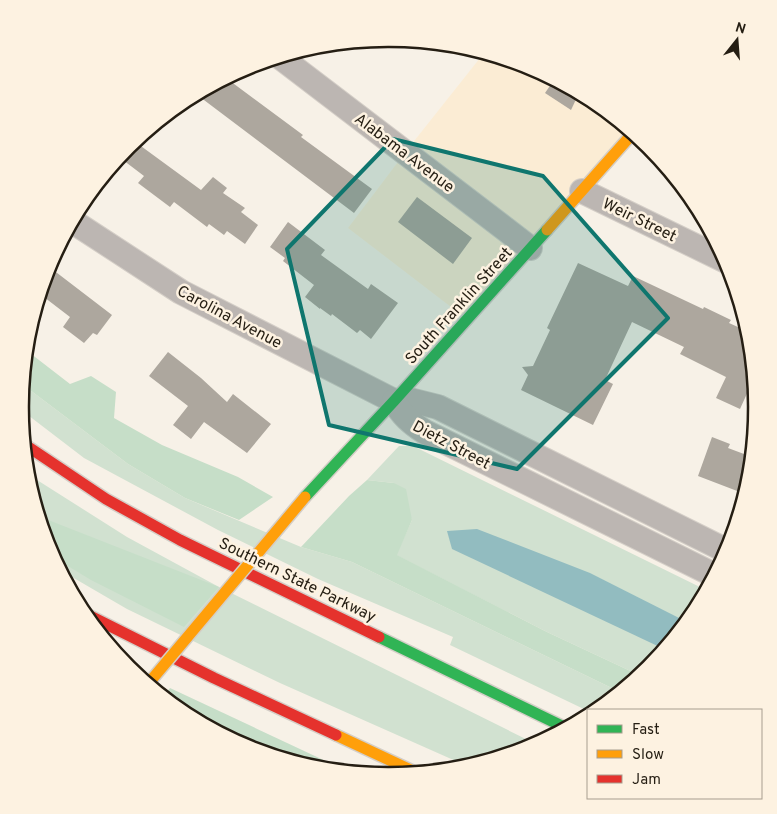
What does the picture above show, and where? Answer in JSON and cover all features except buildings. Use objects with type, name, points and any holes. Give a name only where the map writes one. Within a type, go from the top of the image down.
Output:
[{"type":"main road","name":"South Franklin Street","points":[[153,678],[305,497],[394,401],[628,139]]},
{"type":"main road","name":"Southern State Parkway","points":[[32,449],[106,500],[180,540],[558,724]]},
{"type":"main road","points":[[99,620],[214,678],[403,766]]},
{"type":"street","name":"Alabama Avenue","points":[[287,62],[530,248]]},
{"type":"street","name":"Weir Street","points":[[582,191],[714,254]]},
{"type":"street","name":"Carolina Avenue","points":[[78,225],[181,292],[394,401]]},
{"type":"street","name":"Dietz Street","points":[[708,572],[425,432],[410,423],[400,412],[394,401],[410,400],[438,407],[720,547]]},
{"type":"street","points":[[618,529],[632,504]]},
{"type":"highlighted area","points":[[393,139],[543,176],[668,318],[517,469],[329,425],[287,249]]},
{"type":"shaded area","points":[[479,59],[504,66],[548,84],[588,108],[627,138],[464,317],[348,228]]},
{"type":"green space","points":[[33,355],[70,384],[91,376],[116,392],[114,418],[162,445],[238,477],[273,497],[239,520],[185,498],[128,464],[30,390]]},
{"type":"green space","points":[[30,390],[128,464],[185,498],[301,547],[352,562],[612,688],[584,709],[450,645],[453,637],[318,579],[218,530],[84,458],[29,416]]},
{"type":"green space","points":[[399,446],[413,446],[700,587],[674,626],[632,672],[547,632],[396,555],[412,520],[394,483],[367,480]]},
{"type":"green space","points":[[37,480],[127,537],[219,587],[526,739],[504,748],[455,761],[280,683],[127,609],[72,577],[56,545],[48,523]]},
{"type":"green space","points":[[367,480],[394,483],[406,489],[412,520],[397,555],[547,632],[632,672],[612,688],[352,562],[301,547],[349,496]]},
{"type":"green space","points":[[47,520],[219,587],[184,627],[91,580],[65,564]]},
{"type":"green space","points":[[170,688],[326,761],[273,748],[229,730],[168,691]]},
{"type":"water","points":[[477,529],[590,573],[680,618],[657,646],[452,549],[447,531]]},
{"type":"traffic: fast","points":[[305,497],[547,230]]},
{"type":"traffic: fast","points":[[379,637],[558,724]]},
{"type":"traffic: slow","points":[[547,230],[628,139]]},
{"type":"traffic: slow","points":[[153,678],[305,497]]},
{"type":"traffic: slow","points":[[336,735],[403,766]]},
{"type":"traffic: jam","points":[[32,449],[106,499],[180,540],[379,637]]},
{"type":"traffic: jam","points":[[99,620],[214,678],[336,735]]}]
